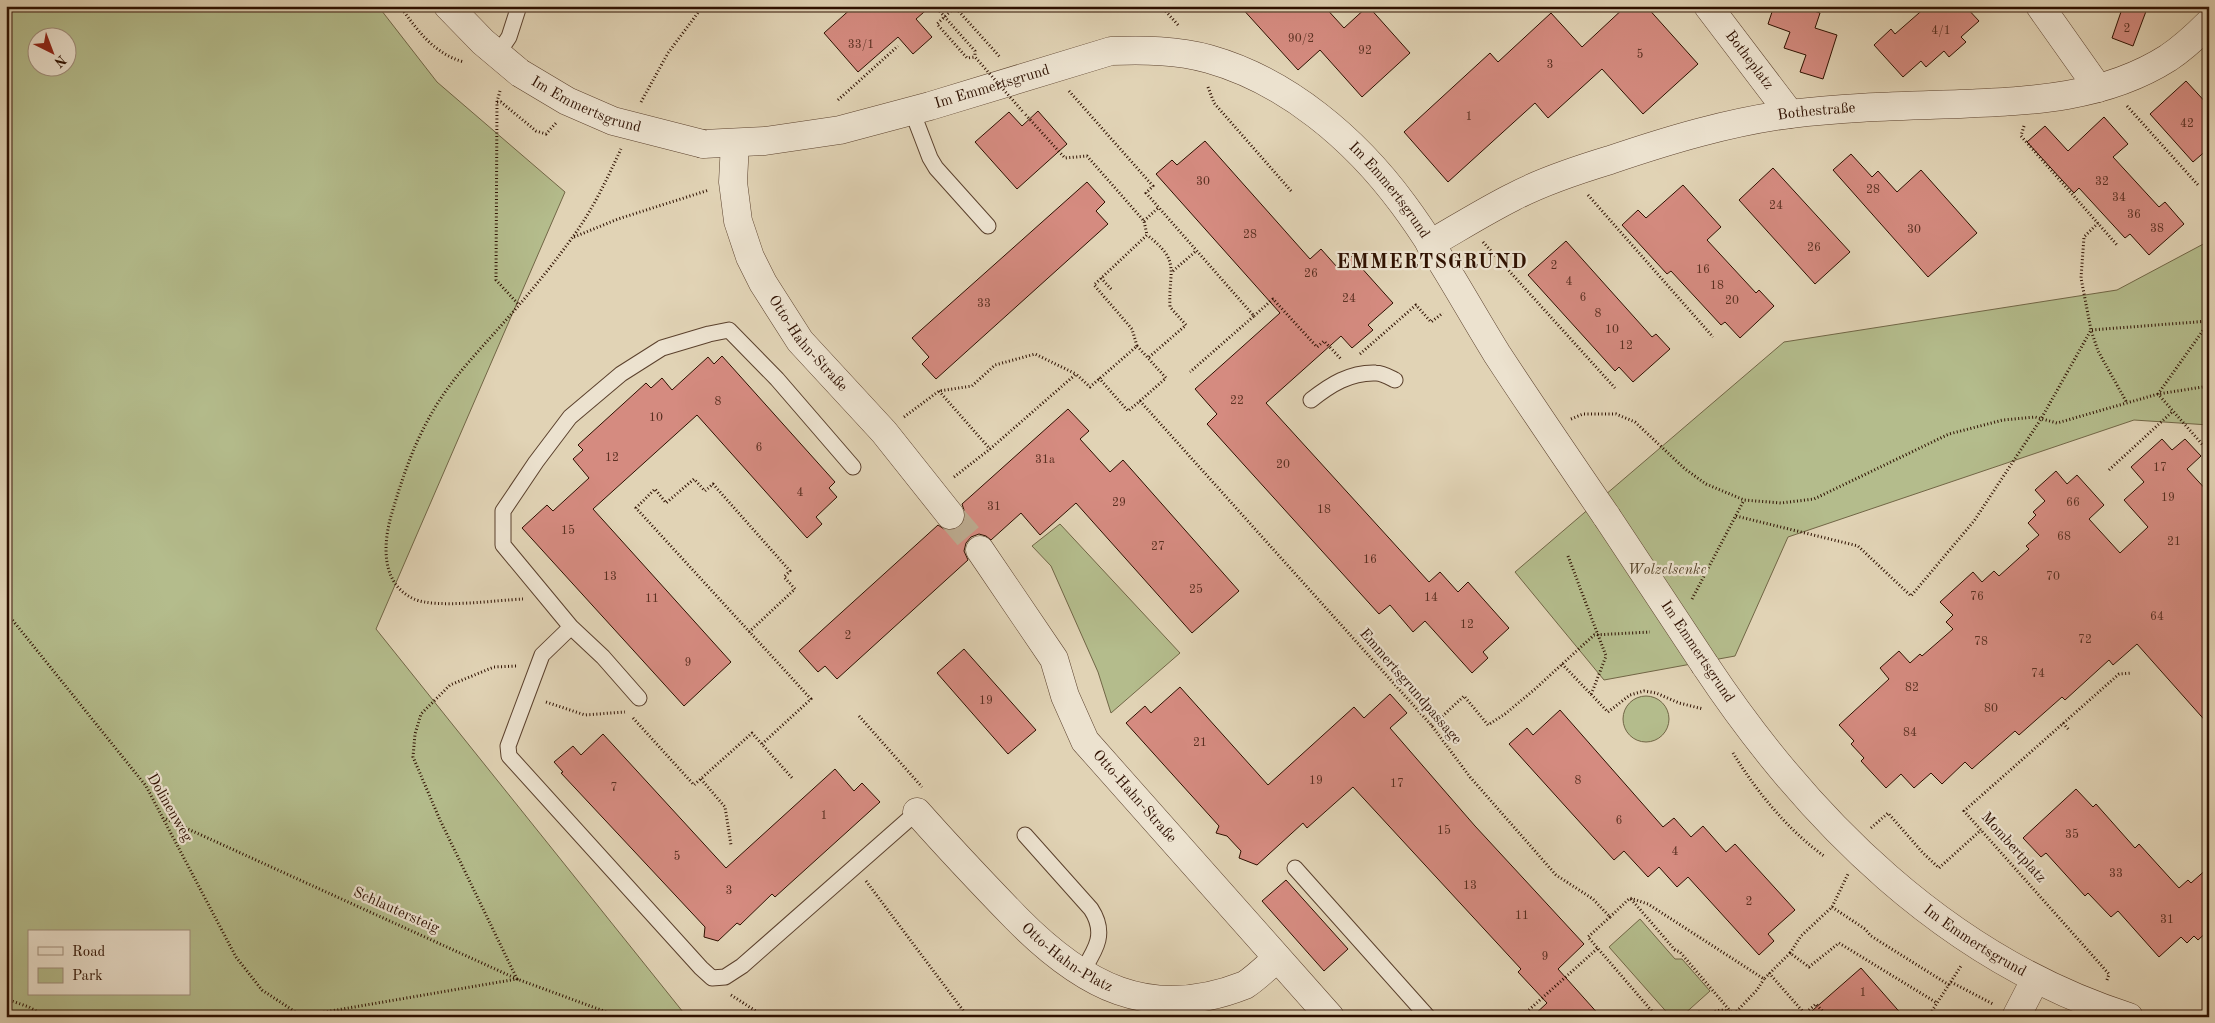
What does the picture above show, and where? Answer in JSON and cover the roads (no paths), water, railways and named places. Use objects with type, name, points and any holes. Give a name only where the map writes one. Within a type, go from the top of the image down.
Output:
[{"type":"street","name":"Im Emmertsgrund","points":[[448,6],[510,66],[567,101],[614,121],[703,144],[735,143],[840,130],[912,111],[1111,52],[1141,50],[1173,52],[1208,59],[1240,70],[1270,84],[1302,104],[1333,129],[1373,168],[1402,203],[1548,431],[1705,665],[1760,744],[1810,802],[1851,846],[1975,944],[2036,980],[2099,1008],[2129,1017]]},
{"type":"street","name":"Botheplatz","points":[[1708,6],[1790,114]]},
{"type":"street","points":[[2040,6],[2103,87]]},
{"type":"street","name":"Bothestraße","points":[[1430,244],[1515,196],[1569,174],[1666,141],[1790,114],[1850,108],[2031,101],[2066,96],[2103,87],[2167,59],[2190,42],[2209,23]]},
{"type":"street","name":"Otto-Hahn-Straße","points":[[735,143],[733,182],[738,221],[750,257],[781,315],[800,341],[884,432],[942,505]]},
{"type":"street","name":"Otto-Hahn-Straße","points":[[980,550],[1054,659],[1065,696],[1085,741],[1330,1017]]},
{"type":"street","name":"Otto-Hahn-Platz","points":[[921,802],[972,873],[1033,935],[1094,986],[1117,998],[1150,1007],[1177,1008],[1221,997],[1247,984],[1277,958]]},
{"type":"street","points":[[2007,1012],[2036,980]]},
{"type":"lane","points":[[510,66],[508,37],[519,6]]},
{"type":"lane","points":[[912,111],[930,158],[936,168],[988,226]]},
{"type":"lane","points":[[639,698],[603,657],[571,627],[503,545],[503,511],[536,462],[570,418],[621,374],[662,348],[729,330],[777,379],[853,466]]},
{"type":"lane","points":[[1311,400],[1334,383],[1356,376],[1377,373],[1395,380]]},
{"type":"lane","points":[[571,627],[542,654],[508,746],[509,756],[712,978],[724,977],[742,966],[855,866],[921,802]]},
{"type":"lane","points":[[1025,835],[1092,909],[1098,919],[1100,929],[1098,942],[1080,975]]},
{"type":"lane","points":[[1295,868],[1428,1017]]},
{"type":"tunnel","points":[[950,515],[980,550]]},
{"type":"district","name":"EMMERTSGRUND","points":[[1432,263]]},
{"type":"park label","name":"Wolzelsenke","points":[[1667,570]]}]
